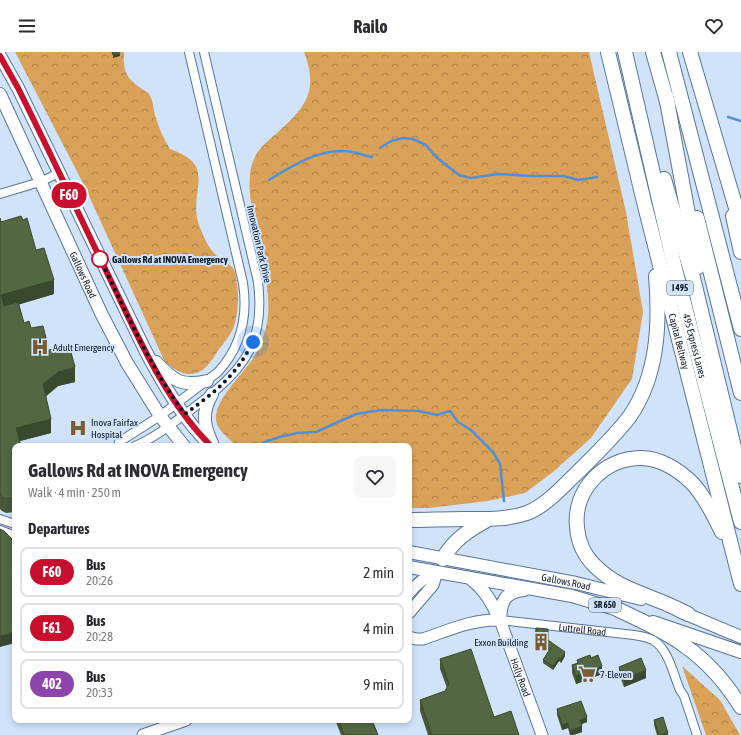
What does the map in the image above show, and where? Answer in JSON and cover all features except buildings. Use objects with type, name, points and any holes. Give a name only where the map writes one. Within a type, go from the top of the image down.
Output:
[{"type":"highway","name":"Capital Beltway","points":[[608,52],[645,206],[741,584]]},
{"type":"highway","points":[[626,52],[693,278],[741,476]]},
{"type":"highway","name":"495 Express Lanes","points":[[626,52],[675,269],[741,522]]},
{"type":"highway","points":[[653,52],[666,96],[741,392]]},
{"type":"highway","points":[[669,52],[741,329]]},
{"type":"highway","points":[[690,52],[741,225]]},
{"type":"highway","points":[[666,96],[692,239],[708,312],[741,441]]},
{"type":"highway","points":[[719,152],[741,252]]},
{"type":"highway","points":[[412,520],[488,520],[525,514],[535,509],[556,493],[597,454],[630,416],[647,383],[652,368],[658,321],[655,271],[645,206]]},
{"type":"highway","points":[[688,614],[618,584],[603,574],[588,557],[578,538],[576,517],[578,503],[592,479],[613,464],[634,459],[651,459],[671,467],[692,483],[700,492],[714,515],[734,558]]},
{"type":"highway","points":[[440,566],[455,542],[463,534],[488,520]]},
{"type":"highway","points":[[617,609],[684,645],[706,662],[726,684],[741,707]]},
{"type":"main road","points":[[0,56],[18,88],[145,350],[164,384],[177,403],[209,443]]},
{"type":"main road","name":"Gallows Road","points":[[0,94],[102,315],[127,363],[160,416],[181,443]]},
{"type":"main road","points":[[145,350],[162,369],[175,379],[187,384],[207,381]]},
{"type":"main road","points":[[211,443],[204,417],[206,404],[212,394]]},
{"type":"main road","name":"Gallows Road","points":[[412,553],[472,579],[572,596],[617,609],[737,651]]},
{"type":"main road","name":"Gallows Road","points":[[412,567],[440,566],[576,583],[625,595],[688,614],[741,637]]},
{"type":"main road","points":[[472,579],[482,587],[488,595],[500,620]]},
{"type":"main road","points":[[500,620],[500,608],[508,594],[532,589]]},
{"type":"street","points":[[119,443],[160,416],[207,381],[226,363],[234,351],[242,331],[244,321],[245,302],[242,277],[189,52]]},
{"type":"street","name":"Innovation Park Drive","points":[[142,443],[151,439],[212,394],[233,374],[248,353],[257,331],[260,305],[258,282],[204,52]]},
{"type":"street","points":[[0,194],[40,182],[59,173]]},
{"type":"street","points":[[0,519],[12,523]]},
{"type":"street","points":[[0,530],[12,535]]},
{"type":"street","points":[[412,589],[416,584],[440,566]]},
{"type":"street","points":[[412,609],[433,585],[440,566]]},
{"type":"street","name":"Luttrell Road","points":[[412,638],[423,639],[468,623],[500,620],[634,635],[653,640],[666,654],[680,690],[684,696],[697,735]]},
{"type":"street","name":"Holly Road","points":[[500,620],[542,735]]},
{"type":"street","points":[[143,735],[175,723]]},
{"type":"green space","points":[[15,52],[124,52],[126,72],[134,83],[149,94],[159,126],[170,149],[185,156],[193,163],[198,171],[199,179],[196,210],[198,222],[212,251],[233,269],[236,277],[238,296],[238,307],[233,329],[210,362],[201,371],[190,374],[184,373],[169,365],[164,360],[84,185]]},
{"type":"green space","points":[[304,52],[589,52],[626,212],[643,312],[632,379],[591,438],[553,472],[525,493],[488,501],[429,508],[412,508],[412,443],[234,443],[218,427],[216,416],[218,408],[229,389],[254,357],[263,339],[268,313],[264,261],[250,198],[251,168],[255,157],[261,148],[296,115],[302,106],[310,88],[308,66]]},
{"type":"green space","points":[[682,666],[720,700],[740,735],[706,735]]},
{"type":"waterway","points":[[728,117],[741,121]]},
{"type":"waterway","points":[[380,148],[391,141],[403,138],[413,139],[426,145],[436,157],[459,175],[471,178],[498,174],[564,176],[578,180],[597,177]]},
{"type":"waterway","points":[[269,180],[286,169],[324,153],[347,151],[372,157]]},
{"type":"waterway","points":[[263,443],[297,433],[316,432],[356,414],[381,410],[419,411],[437,415],[450,411],[458,422],[471,430],[493,452],[500,464],[504,501]]},
{"type":"bus line","name":"F60","points":[[0,56],[18,88],[145,350],[167,390],[198,432],[208,443]]},
{"type":"place","name":"Gallows Rd at INOVA Emergency","points":[[100,259]]},
{"type":"place","name":"Adult Emergency","points":[[40,347]]},
{"type":"place","name":"Inova Fairfax Hospital","points":[[78,428]]},
{"type":"place","name":"Exxon Building","points":[[541,642]]},
{"type":"place","name":"7-Eleven","points":[[587,674]]},
{"type":"route","points":[[100,259],[98,255],[157,372],[167,390],[185,414],[212,394],[233,374],[240,366],[253,342]]}]
